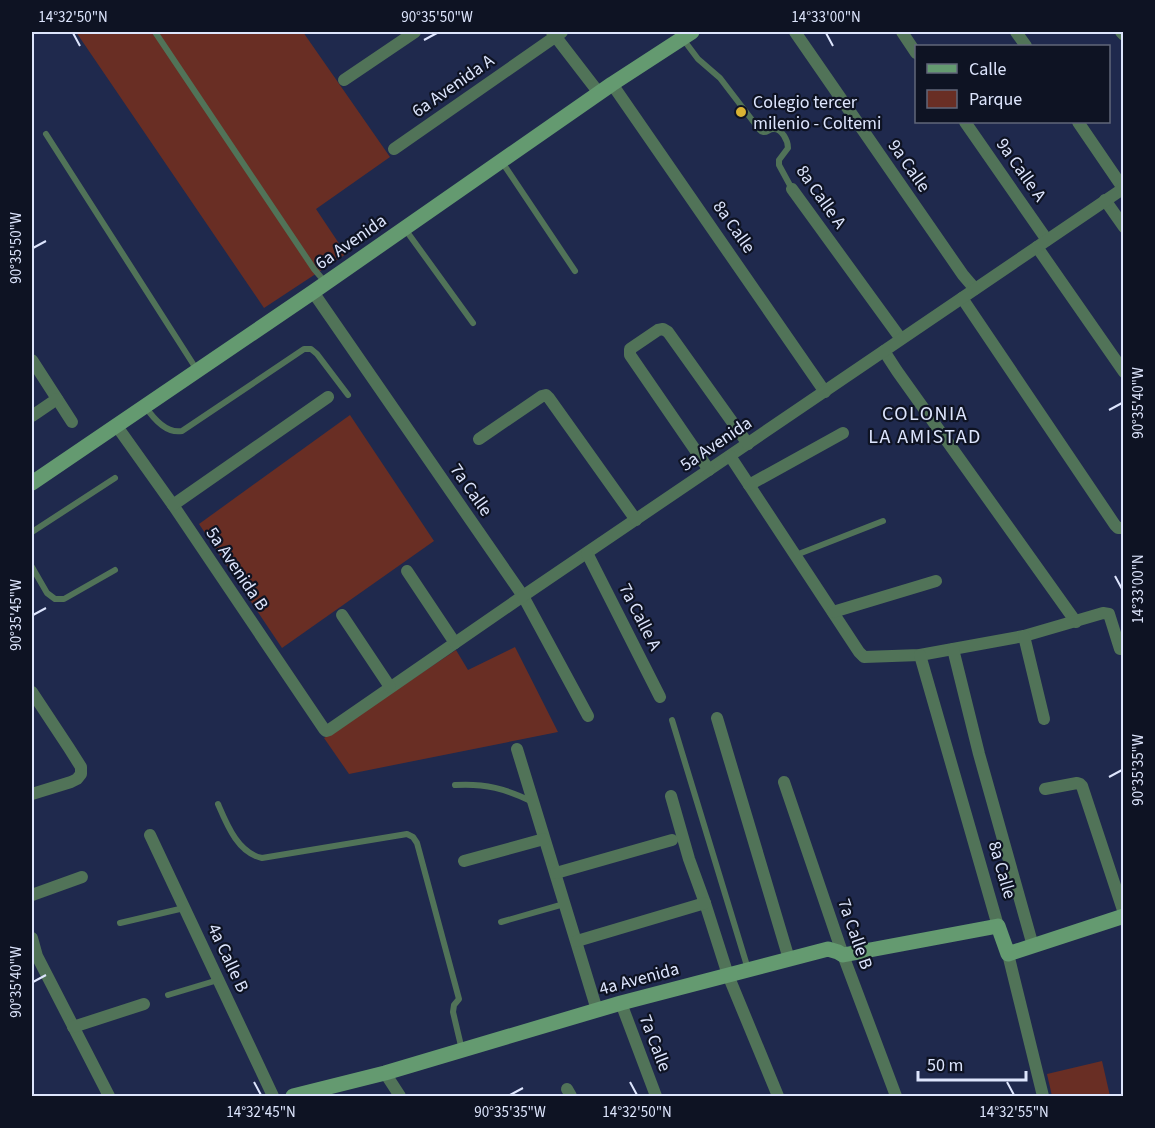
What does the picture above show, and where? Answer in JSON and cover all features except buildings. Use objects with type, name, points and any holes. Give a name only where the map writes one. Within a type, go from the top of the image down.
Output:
[{"type":"street","points":[[344,80],[415,32]]},
{"type":"street","name":"9a Calle","points":[[795,32],[956,266],[975,289]]},
{"type":"street","points":[[902,32],[915,51]]},
{"type":"street","points":[[1016,32],[1025,45]]},
{"type":"street","name":"8a Calle","points":[[557,33],[605,89],[825,392]]},
{"type":"street","name":"6a Avenida A","points":[[394,149],[557,33]]},
{"type":"street","name":"6a Avenida","points":[[32,483],[687,35]]},
{"type":"street","name":"9a Calle A","points":[[965,123],[1124,372]]},
{"type":"street","points":[[1079,123],[1123,188]]},
{"type":"street","name":"5a Avenida","points":[[329,730],[1123,188]]},
{"type":"street","name":"8a Calle A","points":[[792,189],[901,339]]},
{"type":"street","points":[[1105,200],[1124,227]]},
{"type":"street","name":"7a Calle","points":[[319,287],[523,596],[588,716]]},
{"type":"street","points":[[962,298],[1115,525],[1123,528]]},
{"type":"street","points":[[710,470],[630,355],[630,349],[658,330],[663,329],[668,332],[748,444]]},
{"type":"street","points":[[885,351],[1076,622]]},
{"type":"street","points":[[32,360],[72,422]]},
{"type":"street","points":[[479,439],[546,395],[636,520]]},
{"type":"street","points":[[173,505],[328,397]]},
{"type":"street","points":[[32,416],[57,399]]},
{"type":"street","name":"5a Avenida B","points":[[116,425],[173,505],[324,729],[329,730]]},
{"type":"street","points":[[749,485],[843,432]]},
{"type":"street","points":[[730,456],[864,657],[920,655],[1024,636],[1103,613],[1108,614],[1120,649]]},
{"type":"street","name":"7a Calle A","points":[[587,553],[660,697]]},
{"type":"street","points":[[407,571],[454,644]]},
{"type":"street","points":[[833,612],[936,581]]},
{"type":"street","points":[[342,615],[390,687]]},
{"type":"street","points":[[1024,636],[1044,719]]},
{"type":"street","points":[[952,649],[1033,946]]},
{"type":"street","name":"8a Calle","points":[[920,655],[1008,954],[1043,1096]]},
{"type":"street","points":[[32,692],[81,766],[81,774],[77,779],[32,794]]},
{"type":"street","points":[[717,718],[789,959]]},
{"type":"street","points":[[517,749],[597,1010]]},
{"type":"street","name":"7a Calle B","points":[[784,782],[843,955],[896,1096]]},
{"type":"street","points":[[1008,954],[1124,914],[1082,786],[1077,783],[1045,789]]},
{"type":"street","points":[[671,796],[689,859],[728,975],[777,1096]]},
{"type":"street","name":"4a Calle B","points":[[150,835],[273,1096]]},
{"type":"street","points":[[464,861],[544,839]]},
{"type":"street","points":[[556,873],[672,840]]},
{"type":"street","points":[[32,895],[82,877]]},
{"type":"street","points":[[577,941],[705,903]]},
{"type":"street","name":"4a Avenida","points":[[293,1096],[386,1073],[621,1003],[828,949],[843,955],[998,926]]},
{"type":"street","points":[[32,938],[37,956],[109,1096]]},
{"type":"street","name":"7a Calle","points":[[621,1003],[656,1096]]},
{"type":"street","points":[[74,1027],[144,1004]]},
{"type":"street","points":[[386,1073],[400,1096]]},
{"type":"lane","points":[[155,32],[314,269],[319,287]]},
{"type":"lane","name":"8a Calle A","points":[[687,35],[698,59],[720,78],[759,129],[766,132],[776,128],[788,142],[788,148],[778,165],[792,189]]},
{"type":"lane","points":[[46,134],[197,370]]},
{"type":"lane","points":[[502,162],[575,271]]},
{"type":"lane","points":[[405,228],[474,324]]},
{"type":"lane","points":[[145,406],[152,417],[168,429],[175,432],[182,431],[304,349],[311,349],[317,354],[348,395]]},
{"type":"lane","points":[[32,532],[116,478]]},
{"type":"lane","points":[[795,556],[883,521]]},
{"type":"lane","points":[[32,567],[47,592],[55,599],[64,599],[115,570]]},
{"type":"lane","points":[[672,720],[748,970]]},
{"type":"lane","points":[[455,785],[473,783],[494,787],[533,802]]},
{"type":"lane","points":[[218,804],[239,845],[254,856],[262,858],[407,834],[413,837],[417,843],[459,999],[454,1005],[453,1012],[462,1050]]},
{"type":"lane","points":[[501,922],[565,904]]},
{"type":"lane","points":[[120,923],[184,908]]},
{"type":"lane","points":[[168,995],[219,980]]},
{"type":"green space","points":[[76,32],[303,32],[390,157],[316,209],[346,254],[264,308]]},
{"type":"green space","points":[[350,415],[434,541],[282,648],[199,524]]},
{"type":"green space","points":[[515,647],[558,732],[349,774],[324,738],[456,650],[468,670]]},
{"type":"green space","points":[[1102,1061],[1110,1096],[1052,1096],[1047,1074]]},
{"type":"place","name":"Colegio tercer milenio - Coltemi","points":[[741,112]]},
{"type":"district","name":"COLONIA LA AMISTAD","points":[[925,426]]}]
